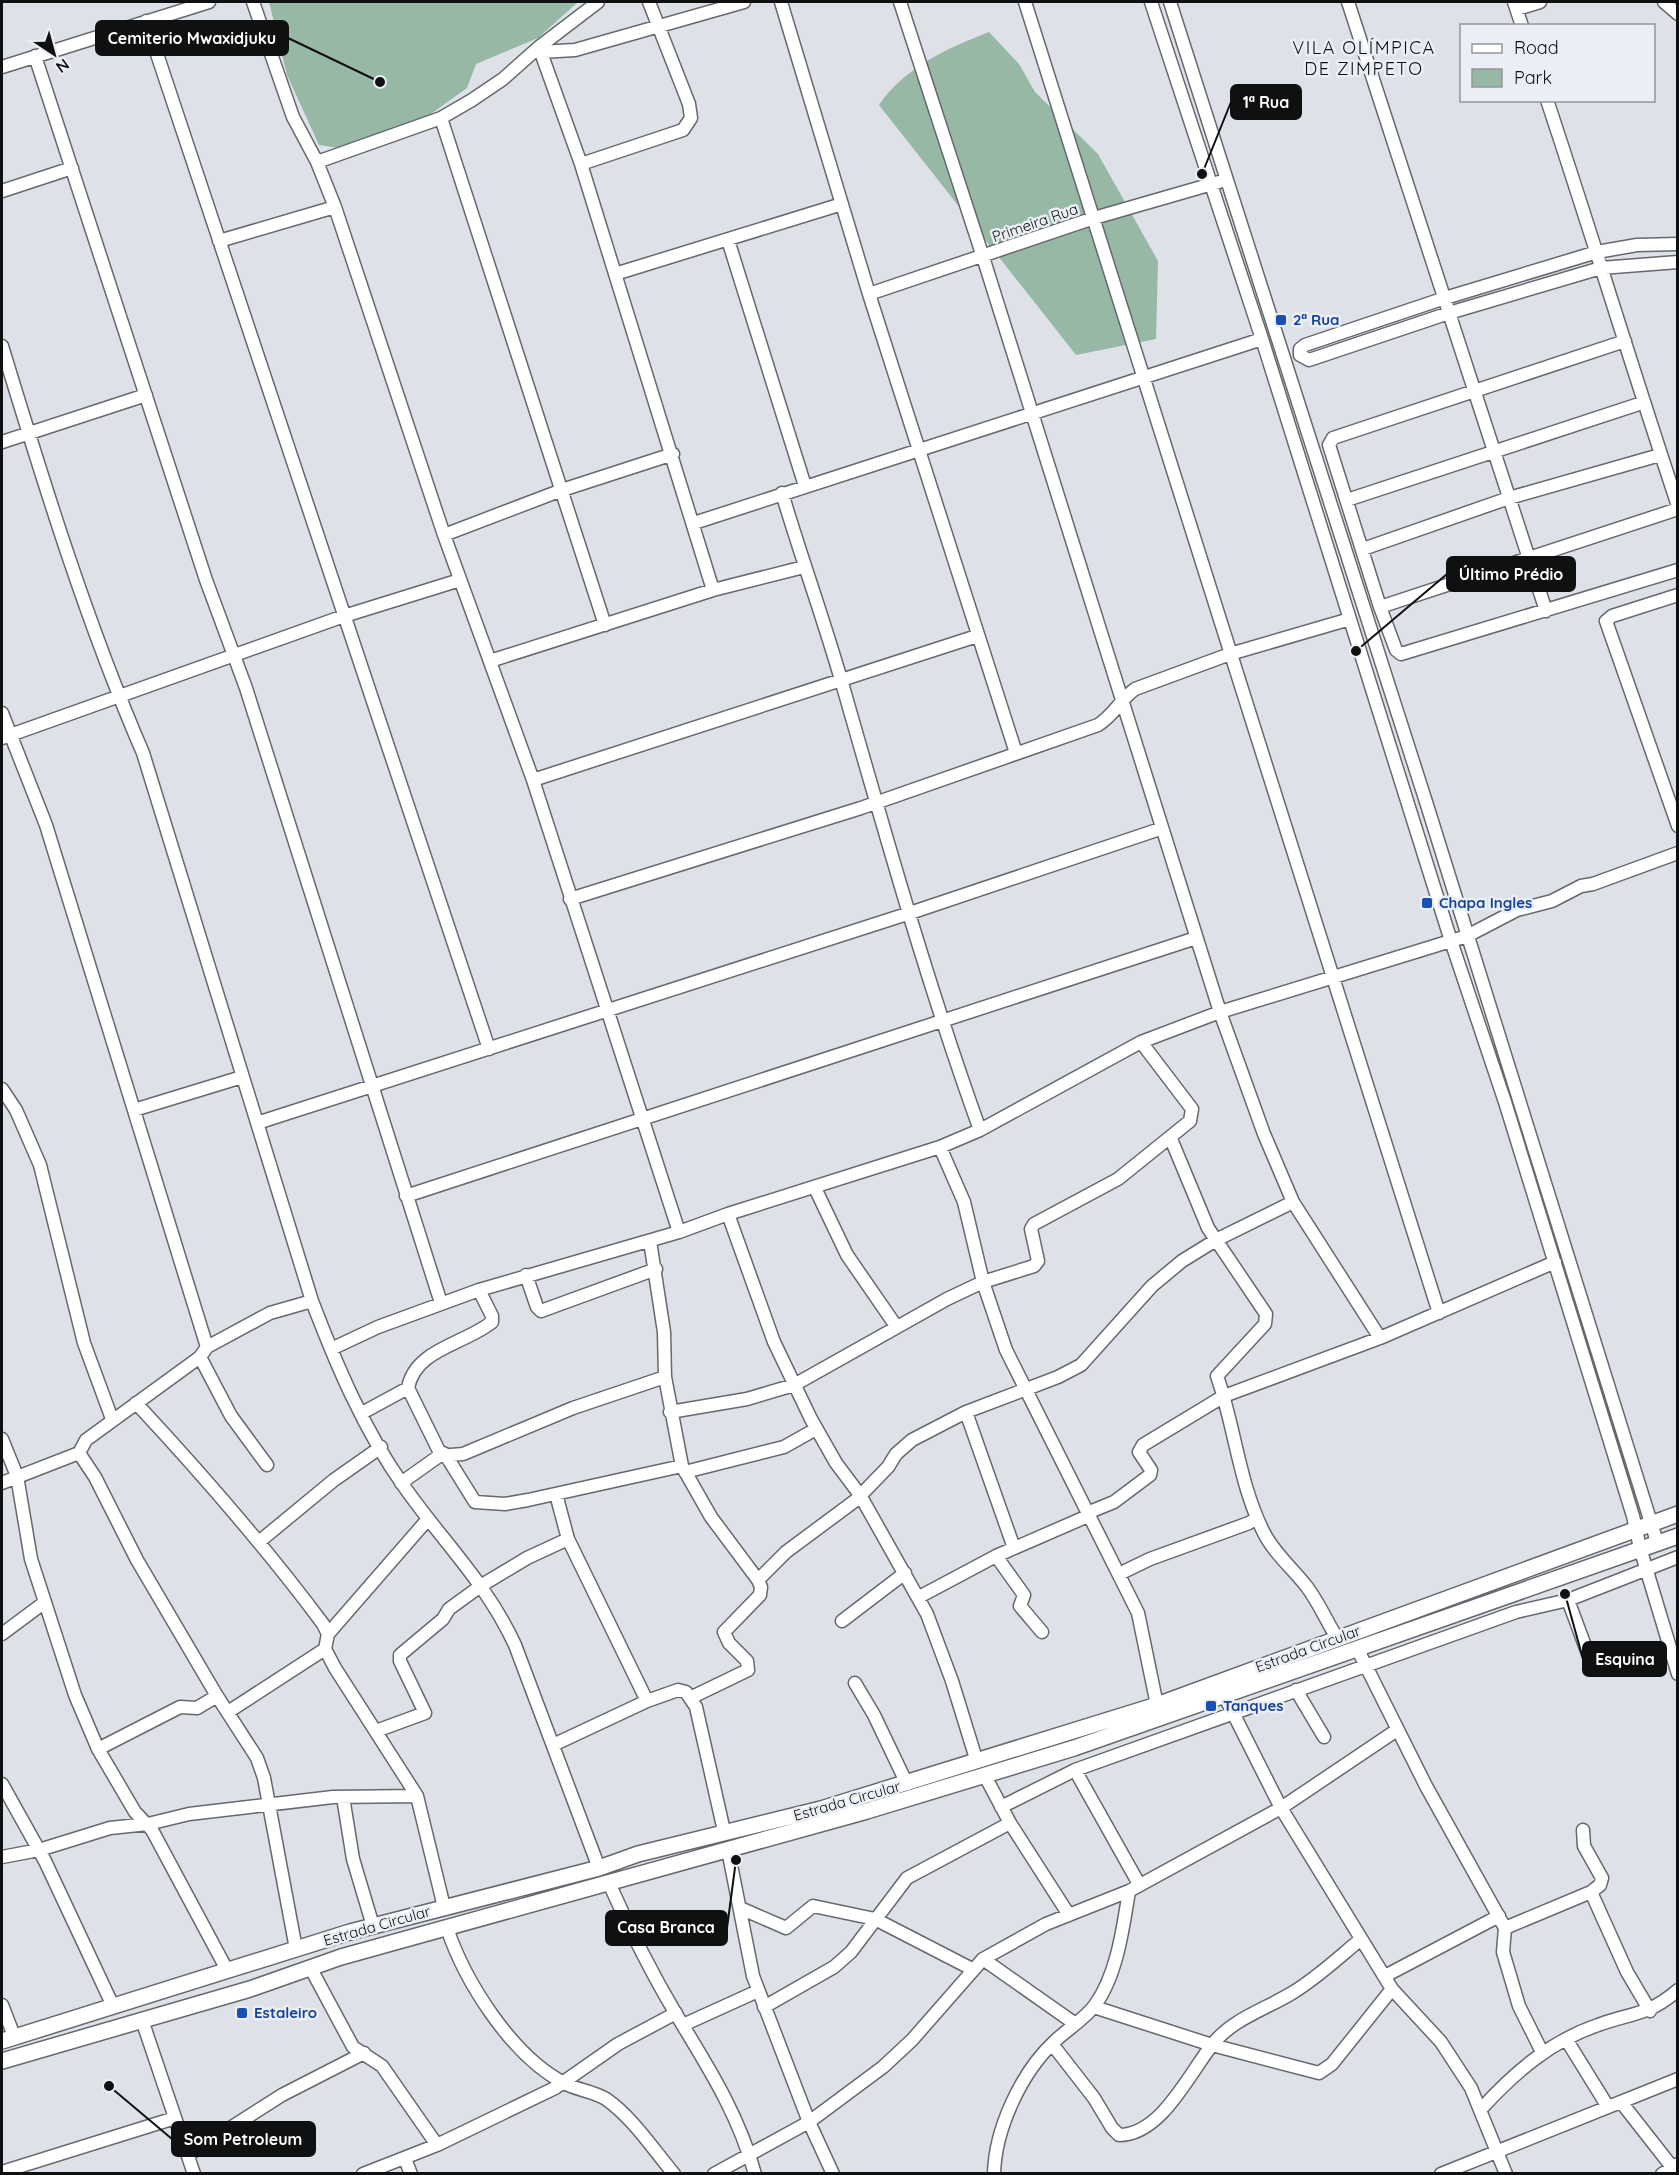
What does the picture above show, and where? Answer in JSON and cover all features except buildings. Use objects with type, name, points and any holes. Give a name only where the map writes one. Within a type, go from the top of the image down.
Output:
[{"type":"main road","name":"Estrada Circular","points":[[8,2038],[373,1926],[599,1868],[638,1854],[724,1831],[821,1809],[907,1784],[1157,1705],[1636,1527],[1677,1514]]},
{"type":"main road","points":[[2,2061],[250,1989],[310,1967],[985,1776],[1677,1536]]},
{"type":"street","points":[[2,67],[209,2]]},
{"type":"street","points":[[253,2],[293,117],[317,162],[335,207],[444,535],[533,780],[605,1010],[644,1119],[679,1232]]},
{"type":"street","points":[[317,162],[441,118],[502,79],[598,2]]},
{"type":"street","points":[[581,164],[683,130],[691,118],[689,104],[649,2]]},
{"type":"street","points":[[539,49],[575,50],[744,2]]},
{"type":"street","points":[[780,2],[869,294],[1016,753]]},
{"type":"street","points":[[900,2],[1123,698],[1160,829],[1220,1012],[1264,1134],[1293,1202],[1380,1338]]},
{"type":"street","points":[[1025,2],[1439,1313]]},
{"type":"street","points":[[1151,2],[1262,339],[1451,941],[1509,1113],[1636,1527],[1645,1568],[1677,1674]]},
{"type":"street","points":[[1170,2],[1653,1522],[1657,1542]]},
{"type":"street","points":[[1348,2],[1546,611]]},
{"type":"street","points":[[1521,24],[1516,5],[1540,2]]},
{"type":"street","points":[[1664,2],[1677,14]]},
{"type":"street","points":[[146,21],[489,1049]]},
{"type":"street","points":[[539,49],[581,164],[673,454],[713,590]]},
{"type":"street","points":[[35,56],[233,656],[246,688],[441,1303]]},
{"type":"street","points":[[1380,607],[1677,508],[1548,102]]},
{"type":"street","points":[[441,118],[605,625]]},
{"type":"street","points":[[2,191],[72,168]]},
{"type":"street","name":"Primeira Rua","points":[[869,294],[1094,219],[1227,180]]},
{"type":"street","points":[[615,274],[842,204]]},
{"type":"street","points":[[219,241],[335,207]]},
{"type":"street","points":[[728,240],[805,486]]},
{"type":"street","points":[[1677,244],[1637,246],[1597,252],[1445,298],[1305,345],[1300,349],[1300,355],[1309,360],[1449,313],[1601,268],[1677,262]]},
{"type":"street","points":[[694,523],[1262,339]]},
{"type":"street","points":[[1625,341],[1333,438],[1329,445],[1380,607],[1396,650],[1401,654],[1677,570]]},
{"type":"street","points":[[2,346],[29,435],[119,698],[143,753],[312,1301],[331,1349],[362,1413],[401,1483],[482,1585],[499,1611],[515,1645],[581,1826],[599,1868]]},
{"type":"street","points":[[2,442],[146,395]]},
{"type":"street","points":[[1347,500],[1642,403]]},
{"type":"street","points":[[444,535],[562,489],[673,454]]},
{"type":"street","points":[[1363,549],[1509,498],[1660,455]]},
{"type":"street","points":[[782,493],[842,681],[874,802],[942,1023],[980,1130]]},
{"type":"street","points":[[490,661],[713,590],[804,567]]},
{"type":"street","points":[[5,736],[119,698],[344,616],[460,580]]},
{"type":"street","points":[[1677,595],[1612,616],[1606,621],[1677,826]]},
{"type":"street","points":[[570,899],[874,802],[1098,725],[1111,716],[1123,698],[1136,689],[1230,654],[1350,619]]},
{"type":"street","points":[[533,780],[977,636]]},
{"type":"street","points":[[2,713],[5,736],[46,825],[134,1110],[204,1352],[231,1416],[267,1464]]},
{"type":"street","points":[[257,1123],[372,1084],[489,1049],[910,913],[1160,829]]},
{"type":"street","points":[[331,1349],[441,1303],[479,1290],[650,1241],[940,1147],[980,1130],[1141,1042],[1220,1012],[1467,936],[1517,910],[1552,901],[1581,886],[1593,884],[1677,853]]},
{"type":"street","points":[[406,1196],[942,1023],[1196,938]]},
{"type":"street","points":[[670,1412],[766,1394],[794,1385],[896,1326],[983,1282],[1034,1266],[1038,1261],[1031,1229],[1034,1224],[1118,1179],[1171,1139],[1190,1121],[1192,1109],[1141,1042]]},
{"type":"street","points":[[134,1110],[242,1077]]},
{"type":"street","points":[[4,1096],[31,1140],[40,1165],[61,1241],[68,1286],[112,1419]]},
{"type":"street","points":[[1171,1139],[1190,1178],[1202,1215],[1216,1240],[1266,1314],[1267,1319],[1218,1372],[1231,1415],[1236,1452],[1257,1518],[1265,1535],[1309,1590],[1337,1638]]},
{"type":"street","points":[[940,1147],[964,1202],[983,1282],[1006,1350],[1138,1613],[1157,1705]]},
{"type":"street","points":[[815,1188],[847,1255],[896,1326]]},
{"type":"street","points":[[758,1580],[786,1552],[860,1495],[912,1440],[966,1412],[1026,1390],[1080,1365],[1152,1286],[1182,1261],[1216,1240],[1293,1202]]},
{"type":"street","points":[[728,1214],[774,1342],[794,1385],[836,1463],[860,1495],[919,1597],[952,1681],[977,1762]]},
{"type":"street","points":[[650,1241],[664,1332],[665,1377],[670,1412],[683,1469],[711,1517],[761,1587],[760,1595],[724,1632],[729,1643],[747,1661],[748,1670],[690,1698]]},
{"type":"street","points":[[919,1597],[996,1556],[1114,1502],[1150,1475],[1151,1470],[1139,1452],[1147,1443],[1224,1396],[1380,1338],[1555,1262]]},
{"type":"street","points":[[526,1275],[537,1307],[542,1311],[656,1269]]},
{"type":"street","points":[[479,1290],[492,1316],[492,1322],[435,1353],[414,1369],[408,1388],[439,1451],[446,1454],[463,1454],[573,1408],[665,1377]]},
{"type":"street","points":[[2,1482],[79,1453],[86,1440],[204,1352],[270,1313],[312,1301]]},
{"type":"street","points":[[362,1413],[408,1388]]},
{"type":"street","points":[[136,1403],[207,1479],[260,1541],[323,1624],[328,1634]]},
{"type":"street","points":[[966,1412],[1014,1548]]},
{"type":"street","points":[[446,1454],[475,1502],[505,1504],[777,1449],[816,1429]]},
{"type":"street","points":[[2,1439],[16,1476],[31,1559],[75,1695],[98,1749],[135,1812],[148,1824],[227,1970]]},
{"type":"street","points":[[260,1541],[334,1480],[381,1447]]},
{"type":"street","points":[[79,1453],[95,1477],[137,1560],[217,1696],[257,1758],[269,1805],[296,1949]]},
{"type":"street","points":[[401,1483],[446,1454]]},
{"type":"street","points":[[556,1494],[568,1539],[648,1701]]},
{"type":"street","points":[[1119,1574],[1150,1559],[1237,1528],[1257,1518]]},
{"type":"street","points":[[428,1519],[328,1634],[326,1649],[417,1796],[444,1907]]},
{"type":"street","points":[[376,1731],[425,1713],[426,1709],[400,1660],[400,1655],[443,1619],[448,1609],[482,1585],[527,1558],[568,1539]]},
{"type":"street","points":[[996,1556],[1024,1595],[1020,1607],[1042,1632]]},
{"type":"street","points":[[1001,1807],[1075,1770],[1516,1612],[1568,1600],[1677,1557]]},
{"type":"street","points":[[842,1621],[905,1573]]},
{"type":"street","points":[[1568,1600],[1591,1662]]},
{"type":"street","points":[[2,1634],[45,1602]]},
{"type":"street","points":[[1357,1648],[1396,1730],[1505,1929],[1503,1952],[1518,2006],[1542,2052]]},
{"type":"street","points":[[228,1712],[326,1649]]},
{"type":"street","points":[[855,1683],[874,1714],[907,1784]]},
{"type":"street","points":[[553,1745],[648,1701],[678,1690],[686,1692],[696,1707],[724,1831]]},
{"type":"street","points":[[1296,1690],[1324,1737]]},
{"type":"street","points":[[1224,1695],[1281,1808],[1360,1939],[1392,1989],[1441,2042],[1482,2108],[1506,2174]]},
{"type":"street","points":[[98,1749],[180,1707],[197,1708],[217,1696]]},
{"type":"street","points":[[714,2174],[809,2122],[883,2067],[912,2040],[983,1959],[1046,1924],[1134,1888],[1281,1808],[1396,1730]]},
{"type":"street","points":[[994,2174],[994,2157],[1005,2123],[1022,2086],[1052,2044],[1094,2007],[1110,1972],[1134,1888],[1075,1770]]},
{"type":"street","points":[[985,1776],[1001,1807],[1069,1915]]},
{"type":"street","points":[[2,1784],[39,1850],[112,2006]]},
{"type":"street","points":[[2,1857],[39,1850],[111,1828],[148,1824],[189,1814],[343,1797],[417,1796]]},
{"type":"street","points":[[343,1797],[352,1859],[373,1926]]},
{"type":"street","points":[[764,2007],[834,1967],[851,1952],[907,1878],[1011,1823]]},
{"type":"street","points":[[1505,1929],[1591,1892],[1600,1885],[1602,1878],[1584,1846],[1583,1830]]},
{"type":"street","points":[[728,1850],[745,1946],[758,1991],[809,2122],[833,2174]]},
{"type":"street","points":[[609,1883],[625,1920],[676,2013],[718,2080],[750,2154],[755,2174]]},
{"type":"street","points":[[1591,1892],[1627,1972],[1650,2011]]},
{"type":"street","points":[[740,1908],[784,1928],[789,1927],[813,1906],[875,1919],[972,1970]]},
{"type":"street","points":[[1385,1976],[1499,1916]]},
{"type":"street","points":[[447,1928],[463,1966],[493,2018],[511,2039],[564,2083],[605,2099],[625,2115],[674,2174]]},
{"type":"street","points":[[1052,2044],[1095,2098],[1112,2128],[1119,2134],[1136,2131],[1170,2104],[1191,2078],[1212,2045],[1241,2020],[1313,1979],[1360,1939]]},
{"type":"street","points":[[983,1959],[1074,2023]]},
{"type":"street","points":[[310,1967],[353,2047],[382,2066],[437,2145]]},
{"type":"street","points":[[1094,2007],[1212,2045],[1319,2073],[1332,2064],[1368,2015],[1392,1989]]},
{"type":"street","points":[[1482,2108],[1518,2071],[1542,2052],[1596,2025],[1650,2011],[1677,1990]]},
{"type":"street","points":[[683,2025],[758,1991]]},
{"type":"street","points":[[2,2005],[8,2038]]},
{"type":"street","points":[[363,2174],[437,2145],[564,2083],[618,2044],[676,2013]]},
{"type":"street","points":[[142,2020],[194,2174]]},
{"type":"street","points":[[1566,2039],[1608,2107]]},
{"type":"street","points":[[188,2155],[282,2095],[364,2053]]},
{"type":"street","points":[[1441,2174],[1497,2149],[1677,2079]]},
{"type":"street","points":[[1622,2102],[1671,2168]]},
{"type":"street","points":[[2,2172],[175,2118]]},
{"type":"street","points":[[405,2159],[411,2174]]},
{"type":"green space","points":[[269,2],[578,2],[538,38],[476,64],[467,88],[428,116],[352,150],[319,145],[287,75]]},
{"type":"green space","points":[[989,32],[1019,64],[1035,92],[1098,154],[1158,261],[1156,339],[1076,355],[879,105],[914,69],[943,52]]},
{"type":"place","name":"Cemiterio Mwaxidjuku","points":[[380,82]]},
{"type":"place","name":"1ª Rua","points":[[1202,174]]},
{"type":"place","name":"2ª Rua","points":[[1281,320]]},
{"type":"place","name":"Último Prédio","points":[[1356,651]]},
{"type":"place","name":"Chapa Ingles","points":[[1427,903]]},
{"type":"place","name":"Esquina","points":[[1565,1594]]},
{"type":"place","name":"Tanques","points":[[1211,1706]]},
{"type":"place","name":"Casa Branca","points":[[736,1860]]},
{"type":"place","name":"Estaleiro","points":[[242,2013]]},
{"type":"place","name":"Som Petroleum","points":[[109,2086]]},
{"type":"district","name":"VILA OLÍMPICA DE ZIMPETO","points":[[1364,58]]}]
